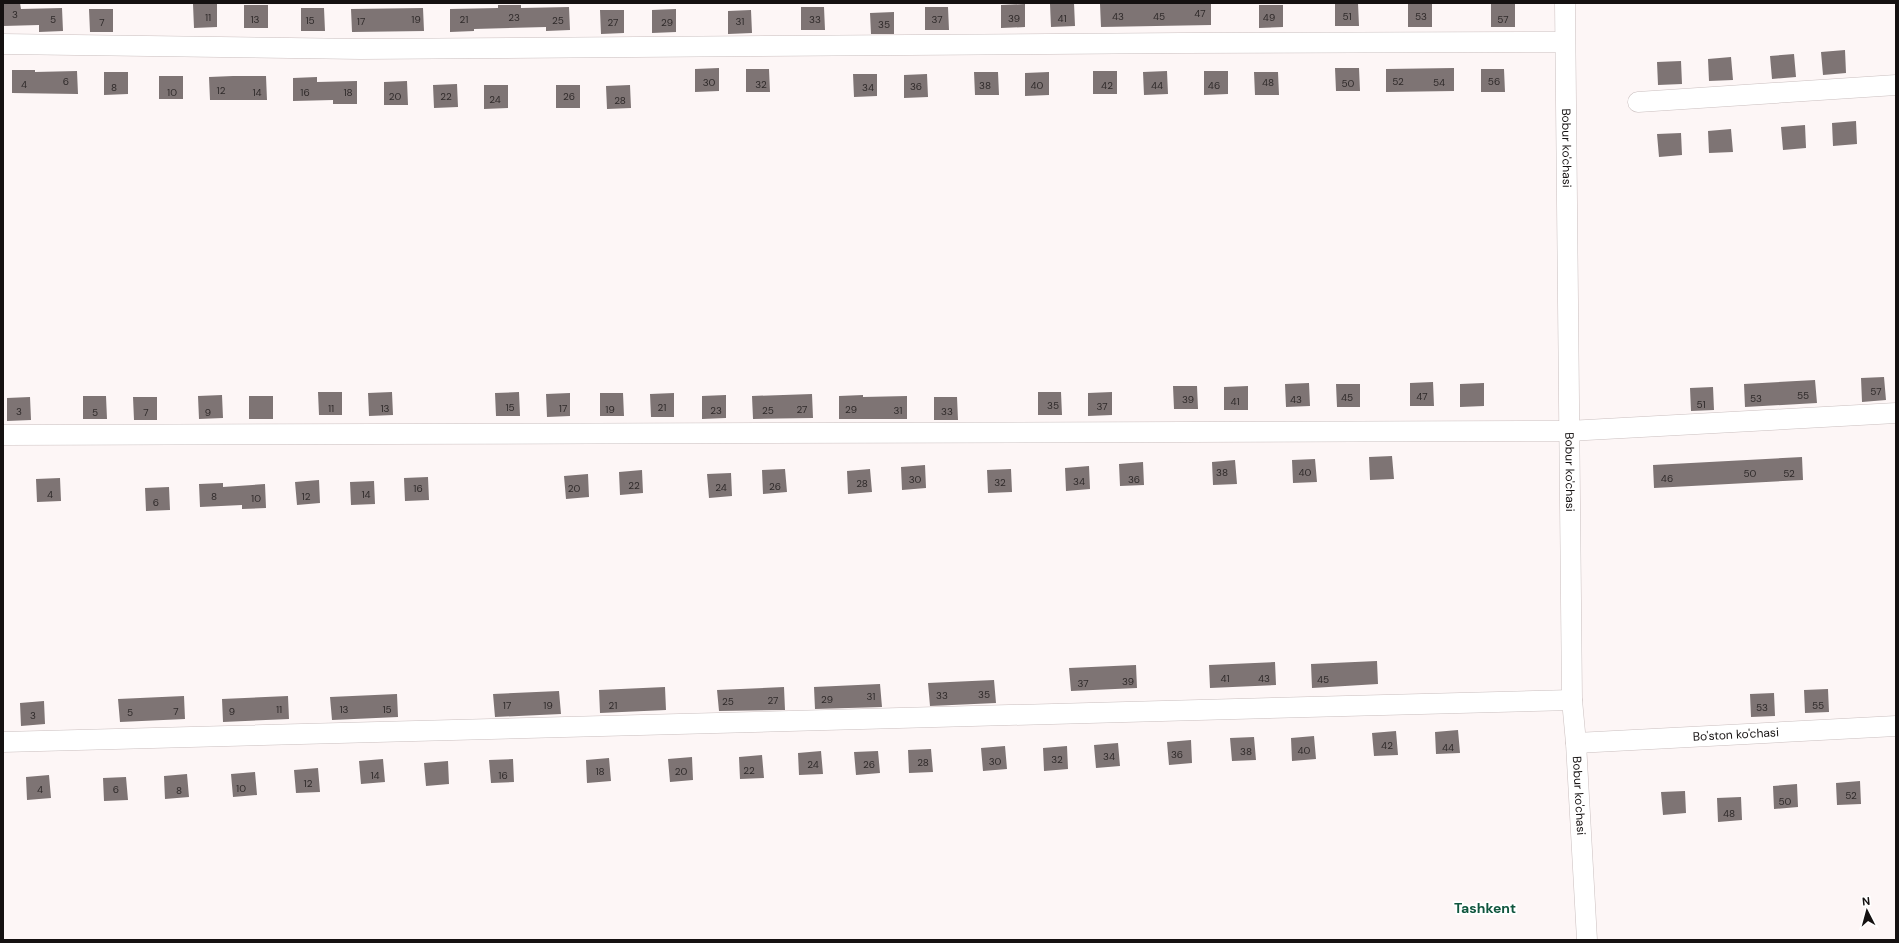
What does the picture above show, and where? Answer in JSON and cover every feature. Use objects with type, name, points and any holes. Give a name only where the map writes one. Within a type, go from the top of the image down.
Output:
[{"type":"street","name":"Bobur ko'chasi","points":[[1564,3],[1572,700],[1576,743],[1587,940]]},
{"type":"street","points":[[3,44],[361,49],[1181,43],[1564,42]]},
{"type":"street","points":[[1638,102],[1896,85]]},
{"type":"street","points":[[3,435],[1568,431],[1896,413]]},
{"type":"street","points":[[3,742],[1572,700]]},
{"type":"street","name":"Bo'ston ko'chasi","points":[[1576,743],[1896,726]]},
{"type":"building","points":[[3,3],[20,3],[21,9],[62,8],[63,31],[39,32],[39,25],[3,26]]},
{"type":"building","points":[[1074,3],[1075,26],[1051,27],[1050,4]]},
{"type":"building","points":[[1211,3],[1211,25],[1101,27],[1100,4]]},
{"type":"building","points":[[1358,3],[1359,26],[1335,26],[1335,4]]},
{"type":"building","points":[[1515,3],[1515,27],[1491,27],[1491,4]]},
{"type":"building","points":[[193,4],[217,4],[217,27],[194,28]]},
{"type":"building","points":[[1025,4],[1025,27],[1001,28],[1001,5]]},
{"type":"building","points":[[1408,4],[1432,4],[1432,27],[1408,27]]},
{"type":"building","points":[[244,5],[268,5],[268,28],[244,28]]},
{"type":"building","points":[[498,5],[521,5],[521,8],[569,7],[570,30],[546,31],[546,27],[474,29],[474,31],[450,32],[450,9],[498,8]]},
{"type":"building","points":[[1259,5],[1283,5],[1283,27],[1259,28]]},
{"type":"building","points":[[801,7],[824,7],[825,30],[801,30]]},
{"type":"building","points":[[925,7],[948,7],[949,30],[925,30]]},
{"type":"building","points":[[301,8],[324,8],[325,31],[301,31]]},
{"type":"building","points":[[423,8],[424,31],[352,32],[351,9]]},
{"type":"building","points":[[89,9],[113,9],[113,32],[90,32]]},
{"type":"building","points":[[676,9],[676,32],[652,33],[652,10]]},
{"type":"building","points":[[600,10],[624,10],[624,33],[601,34]]},
{"type":"building","points":[[751,10],[752,33],[728,34],[728,11]]},
{"type":"building","points":[[894,12],[894,34],[871,34],[870,13]]},
{"type":"building","points":[[1845,50],[1846,73],[1823,75],[1821,52]]},
{"type":"building","points":[[1794,54],[1796,77],[1772,79],[1770,56]]},
{"type":"building","points":[[1731,57],[1733,80],[1709,81],[1708,59]]},
{"type":"building","points":[[1681,61],[1682,84],[1658,85],[1657,62]]},
{"type":"building","points":[[719,68],[719,91],[695,92],[695,69]]},
{"type":"building","points":[[1335,68],[1359,68],[1360,91],[1336,91]]},
{"type":"building","points":[[1454,68],[1454,91],[1386,92],[1386,69]]},
{"type":"building","points":[[746,69],[769,69],[770,92],[746,92]]},
{"type":"building","points":[[1481,69],[1504,69],[1505,92],[1481,92]]},
{"type":"building","points":[[12,70],[35,70],[35,72],[77,71],[78,94],[12,93]]},
{"type":"building","points":[[1093,71],[1117,71],[1117,94],[1093,94]]},
{"type":"building","points":[[1167,71],[1168,94],[1144,95],[1143,72]]},
{"type":"building","points":[[1204,71],[1228,71],[1228,94],[1204,95]]},
{"type":"building","points":[[104,72],[128,72],[128,94],[104,95]]},
{"type":"building","points":[[974,72],[998,72],[999,95],[975,95]]},
{"type":"building","points":[[1049,72],[1049,95],[1025,96],[1025,73]]},
{"type":"building","points":[[1254,72],[1278,72],[1279,95],[1255,95]]},
{"type":"building","points":[[853,74],[877,74],[877,96],[854,97]]},
{"type":"building","points":[[927,74],[928,97],[904,98],[904,75]]},
{"type":"building","points":[[159,76],[183,76],[183,99],[159,99]]},
{"type":"building","points":[[266,76],[267,100],[210,100],[209,77]]},
{"type":"building","points":[[317,77],[317,82],[357,81],[357,104],[333,104],[333,100],[293,101],[293,78]]},
{"type":"building","points":[[407,81],[408,105],[384,105],[384,82]]},
{"type":"building","points":[[457,84],[458,107],[434,108],[433,85]]},
{"type":"building","points":[[484,85],[508,85],[508,108],[484,109]]},
{"type":"building","points":[[556,85],[580,85],[580,108],[556,108]]},
{"type":"building","points":[[630,85],[631,108],[607,109],[606,86]]},
{"type":"building","points":[[1856,121],[1857,144],[1833,146],[1832,123]]},
{"type":"building","points":[[1805,125],[1806,148],[1783,150],[1781,127]]},
{"type":"building","points":[[1731,129],[1733,152],[1709,153],[1708,131]]},
{"type":"building","points":[[1681,133],[1682,155],[1659,157],[1657,134]]},
{"type":"building","points":[[1884,377],[1886,400],[1862,402],[1861,378]]},
{"type":"building","points":[[1815,380],[1817,403],[1745,407],[1744,384]]},
{"type":"building","points":[[1433,382],[1434,406],[1410,406],[1410,383]]},
{"type":"building","points":[[1309,383],[1310,406],[1286,407],[1285,384]]},
{"type":"building","points":[[1484,383],[1484,406],[1460,407],[1460,384]]},
{"type":"building","points":[[1336,384],[1360,384],[1360,407],[1337,407]]},
{"type":"building","points":[[1173,386],[1197,386],[1198,409],[1174,409]]},
{"type":"building","points":[[1248,386],[1248,410],[1224,410],[1224,387]]},
{"type":"building","points":[[1713,387],[1714,410],[1691,411],[1690,388]]},
{"type":"building","points":[[318,392],[342,392],[342,415],[319,415]]},
{"type":"building","points":[[392,392],[393,415],[369,416],[368,393]]},
{"type":"building","points":[[519,392],[520,416],[496,416],[495,393]]},
{"type":"building","points":[[1038,392],[1061,392],[1062,415],[1038,415]]},
{"type":"building","points":[[1112,392],[1112,415],[1088,416],[1088,393]]},
{"type":"building","points":[[570,393],[570,416],[547,417],[546,394]]},
{"type":"building","points":[[600,393],[623,393],[624,416],[600,416]]},
{"type":"building","points":[[674,393],[674,417],[651,417],[650,394]]},
{"type":"building","points":[[812,394],[813,418],[753,419],[752,396]]},
{"type":"building","points":[[222,395],[223,418],[199,419],[198,396]]},
{"type":"building","points":[[726,395],[726,418],[702,419],[702,396]]},
{"type":"building","points":[[863,395],[863,397],[907,396],[907,419],[839,419],[839,396]]},
{"type":"building","points":[[83,396],[106,396],[107,419],[83,419]]},
{"type":"building","points":[[249,396],[273,396],[273,419],[249,419]]},
{"type":"building","points":[[30,397],[31,420],[7,421],[7,398]]},
{"type":"building","points":[[133,397],[157,397],[157,420],[134,420]]},
{"type":"building","points":[[934,397],[957,397],[958,420],[934,420]]},
{"type":"building","points":[[1392,456],[1394,479],[1370,480],[1369,457]]},
{"type":"building","points":[[1802,457],[1803,480],[1654,488],[1653,465]]},
{"type":"building","points":[[1315,459],[1317,482],[1293,483],[1292,460]]},
{"type":"building","points":[[1235,460],[1237,484],[1213,485],[1212,462]]},
{"type":"building","points":[[1143,462],[1144,485],[1120,486],[1119,464]]},
{"type":"building","points":[[925,465],[926,488],[902,490],[901,467]]},
{"type":"building","points":[[1089,466],[1090,489],[1066,491],[1065,468]]},
{"type":"building","points":[[785,469],[787,492],[763,494],[762,470]]},
{"type":"building","points":[[870,469],[872,492],[848,494],[847,471]]},
{"type":"building","points":[[1011,469],[1012,492],[988,493],[987,470]]},
{"type":"building","points":[[642,470],[643,493],[620,495],[619,472]]},
{"type":"building","points":[[731,473],[732,496],[709,498],[707,474]]},
{"type":"building","points":[[588,474],[589,497],[566,499],[564,476]]},
{"type":"building","points":[[428,477],[429,500],[405,501],[404,478]]},
{"type":"building","points":[[60,478],[61,501],[37,502],[36,479]]},
{"type":"building","points":[[319,480],[320,503],[297,505],[295,482]]},
{"type":"building","points":[[374,481],[375,504],[351,505],[350,482]]},
{"type":"building","points":[[223,483],[223,487],[265,484],[266,508],[242,509],[242,505],[200,507],[199,484]]},
{"type":"building","points":[[169,487],[170,510],[146,511],[145,488]]},
{"type":"building","points":[[1377,661],[1378,684],[1312,688],[1311,664]]},
{"type":"building","points":[[1275,662],[1276,685],[1210,688],[1209,665]]},
{"type":"building","points":[[1136,665],[1137,688],[1071,691],[1069,668]]},
{"type":"building","points":[[994,680],[996,703],[930,706],[928,683]]},
{"type":"building","points":[[880,684],[882,707],[815,709],[814,687]]},
{"type":"building","points":[[665,687],[666,710],[600,713],[599,690]]},
{"type":"building","points":[[784,687],[785,710],[719,711],[717,690]]},
{"type":"building","points":[[1828,689],[1829,712],[1805,713],[1804,690]]},
{"type":"building","points":[[559,691],[561,714],[495,717],[493,694]]},
{"type":"building","points":[[1774,693],[1775,716],[1751,717],[1750,694]]},
{"type":"building","points":[[397,694],[398,717],[332,720],[330,697]]},
{"type":"building","points":[[184,696],[185,719],[120,722],[118,699]]},
{"type":"building","points":[[288,696],[289,719],[223,722],[222,699]]},
{"type":"building","points":[[44,701],[45,724],[21,726],[20,703]]},
{"type":"building","points":[[1458,730],[1460,753],[1436,754],[1435,732]]},
{"type":"building","points":[[1396,731],[1398,755],[1374,756],[1372,733]]},
{"type":"building","points":[[1314,736],[1316,759],[1292,761],[1291,738]]},
{"type":"building","points":[[1254,737],[1256,760],[1232,761],[1230,738]]},
{"type":"building","points":[[1191,740],[1192,763],[1169,765],[1167,742]]},
{"type":"building","points":[[1118,743],[1120,766],[1096,768],[1094,745]]},
{"type":"building","points":[[1005,746],[1007,769],[983,771],[981,748]]},
{"type":"building","points":[[1067,746],[1068,769],[1044,771],[1043,748]]},
{"type":"building","points":[[931,749],[933,772],[909,773],[908,750]]},
{"type":"building","points":[[821,751],[823,774],[799,775],[798,753]]},
{"type":"building","points":[[878,751],[880,773],[856,775],[854,752]]},
{"type":"building","points":[[762,755],[764,778],[740,779],[739,757]]},
{"type":"building","points":[[692,757],[693,780],[670,782],[668,759]]},
{"type":"building","points":[[609,758],[611,781],[587,783],[586,760]]},
{"type":"building","points":[[383,759],[385,782],[361,784],[359,761]]},
{"type":"building","points":[[513,759],[514,782],[491,783],[489,760]]},
{"type":"building","points":[[448,761],[449,784],[426,786],[424,763]]},
{"type":"building","points":[[318,768],[320,792],[296,793],[294,770]]},
{"type":"building","points":[[255,772],[257,795],[233,797],[231,774]]},
{"type":"building","points":[[187,774],[189,797],[165,799],[164,776]]},
{"type":"building","points":[[49,775],[51,798],[27,800],[26,777]]},
{"type":"building","points":[[126,777],[128,800],[104,801],[103,778]]},
{"type":"building","points":[[1860,781],[1861,804],[1837,805],[1836,783]]},
{"type":"building","points":[[1797,784],[1798,807],[1774,809],[1773,786]]},
{"type":"building","points":[[1685,791],[1686,813],[1663,815],[1661,792]]},
{"type":"building","points":[[1741,797],[1742,820],[1718,822],[1717,798]]},
{"type":"district","name":"Tashkent","points":[[1485,908]]}]
